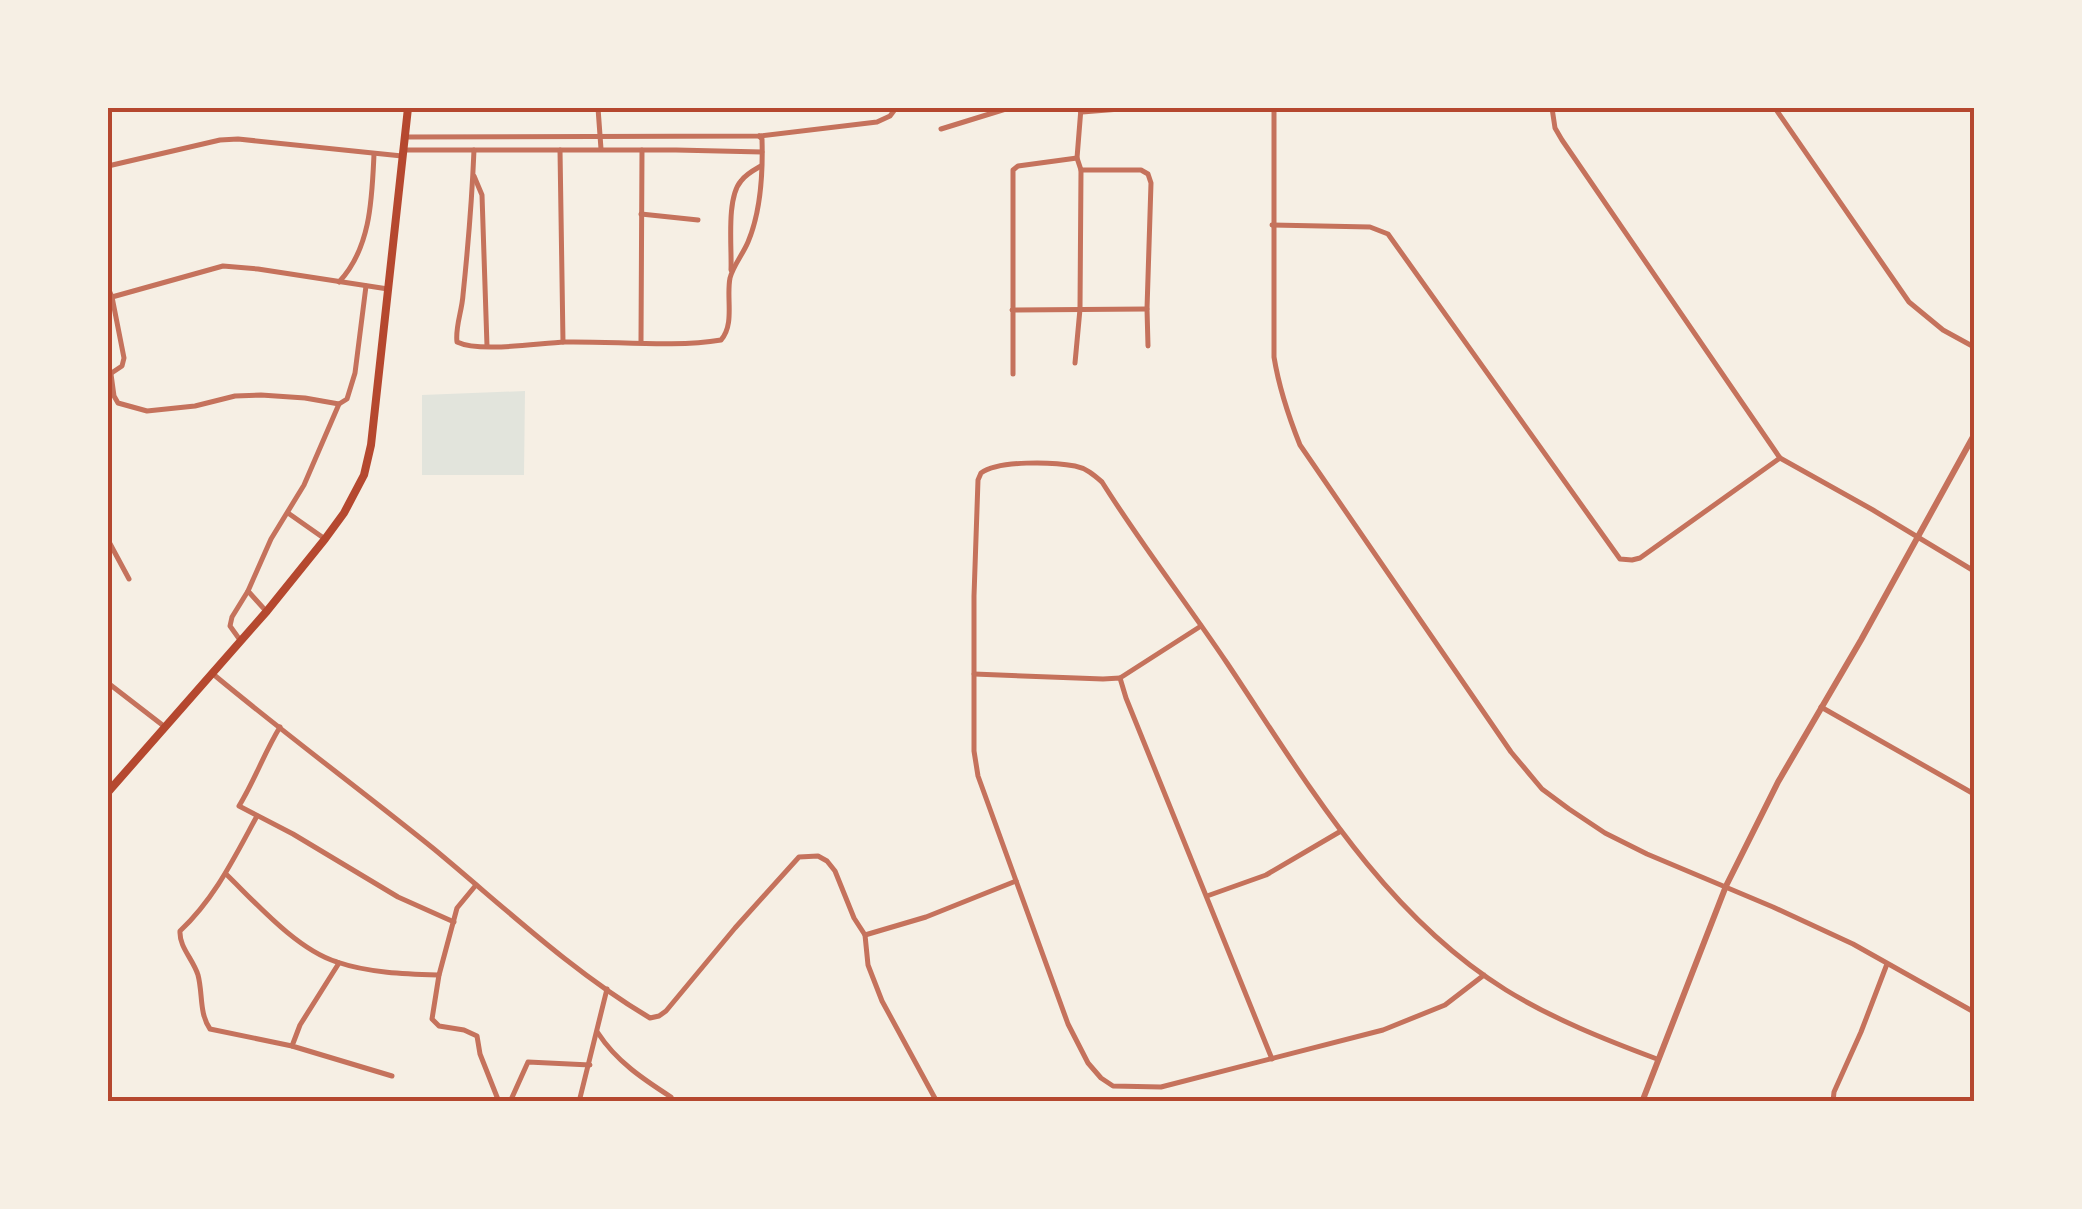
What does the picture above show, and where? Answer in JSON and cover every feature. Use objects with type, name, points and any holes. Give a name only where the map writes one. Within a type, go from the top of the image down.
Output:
[{"type":"main road","points":[[108,792],[267,611],[344,514],[364,475],[371,445],[408,108]]},
{"type":"street","points":[[598,108],[602,150]]},
{"type":"street","points":[[404,137],[760,136],[877,122],[896,108]]},
{"type":"street","points":[[941,129],[1009,108]]},
{"type":"street","points":[[1076,363],[1082,170],[1077,158],[1079,109],[1132,108]]},
{"type":"street","points":[[1274,108],[1274,357],[1279,388],[1300,445],[1512,752],[1542,788],[1605,833],[1853,944],[1974,1012]]},
{"type":"street","points":[[1552,108],[1555,128],[1562,140],[1780,458],[1974,571]]},
{"type":"street","points":[[1775,108],[1909,302],[1943,330],[1974,347]]},
{"type":"street","points":[[731,274],[754,224],[762,152],[760,136]]},
{"type":"street","points":[[524,137],[524,150]]},
{"type":"street","points":[[676,138],[676,150]]},
{"type":"street","points":[[108,166],[238,139],[374,153],[560,149],[762,152]]},
{"type":"street","points":[[560,149],[564,342]]},
{"type":"street","points":[[474,150],[463,302],[456,335],[462,346],[721,340],[728,330],[734,192],[739,182],[761,166]]},
{"type":"street","points":[[641,342],[642,150]]},
{"type":"street","points":[[339,282],[352,269],[366,233],[374,153]]},
{"type":"street","points":[[1013,374],[1013,170],[1018,166],[1077,158]]},
{"type":"street","points":[[1082,170],[1141,170],[1148,174],[1148,346]]},
{"type":"street","points":[[473,174],[482,195],[487,346]]},
{"type":"street","points":[[642,214],[698,220]]},
{"type":"street","points":[[1272,225],[1370,227],[1388,234],[1620,559],[1640,558],[1780,458]]},
{"type":"street","points":[[112,297],[223,266],[389,290]]},
{"type":"street","points":[[240,640],[230,626],[232,618],[271,539],[304,485],[340,404],[347,400],[366,286]]},
{"type":"street","points":[[108,288],[124,358],[122,366],[109,374],[118,404],[147,411],[261,395],[340,404]]},
{"type":"street","points":[[1012,310],[1147,310]]},
{"type":"street","points":[[1642,1102],[1726,886],[1778,782],[1974,436]]},
{"type":"street","points":[[1484,975],[1445,1005],[1383,1030],[1161,1087],[1112,1086],[1100,1078],[1068,1024],[978,776],[974,751],[974,596],[978,480],[986,468],[1077,466],[1102,482],[1342,831],[1410,910],[1484,975],[1550,1014],[1658,1059]]},
{"type":"street","points":[[288,513],[324,539]]},
{"type":"street","points":[[108,540],[129,580]]},
{"type":"street","points":[[248,591],[267,611]]},
{"type":"street","points":[[974,674],[1120,678],[1202,626]]},
{"type":"street","points":[[210,672],[354,784],[530,930],[650,1018],[659,1016],[799,857],[818,856],[827,861],[835,870],[865,935],[868,965],[882,1000],[937,1102]]},
{"type":"street","points":[[1120,678],[1272,1059]]},
{"type":"street","points":[[108,682],[165,727]]},
{"type":"street","points":[[1821,707],[1974,794]]},
{"type":"street","points":[[280,727],[240,806],[398,897],[454,922]]},
{"type":"street","points":[[257,816],[207,903],[180,931],[197,973],[204,1020],[210,1029],[292,1046],[392,1076]]},
{"type":"street","points":[[1207,896],[1266,875],[1342,831]]},
{"type":"street","points":[[226,874],[284,930],[338,963],[401,974],[439,975]]},
{"type":"street","points":[[865,935],[926,918],[1016,881]]},
{"type":"street","points":[[476,884],[457,908],[432,1019],[439,1026],[477,1036],[499,1102]]},
{"type":"street","points":[[292,1046],[338,963]]},
{"type":"street","points":[[1833,1102],[1887,964]]},
{"type":"street","points":[[579,1102],[607,989]]},
{"type":"street","points":[[598,1033],[608,1050],[671,1097]]},
{"type":"street","points":[[510,1102],[528,1062],[590,1064]]},
{"type":"shaded area","points":[[525,391],[524,475],[422,475],[422,395]]}]
